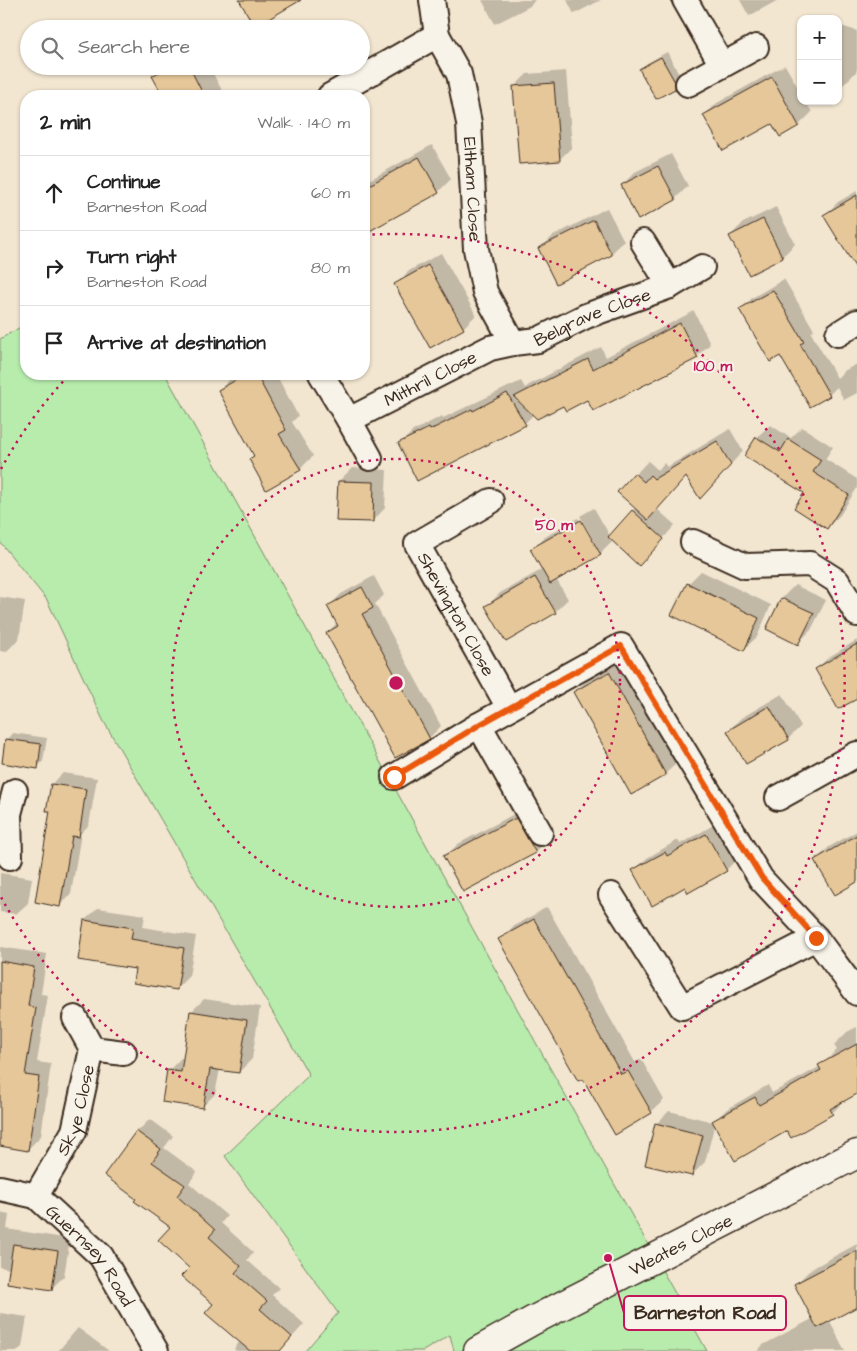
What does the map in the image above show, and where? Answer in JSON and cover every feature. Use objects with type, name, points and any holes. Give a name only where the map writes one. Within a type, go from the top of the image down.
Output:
[{"type":"street","name":"Eltham Close","points":[[432,0],[437,35],[460,74],[469,123],[476,249],[485,292],[513,343]]},
{"type":"street","points":[[685,0],[722,65]]},
{"type":"street","points":[[370,73],[437,35]]},
{"type":"street","points":[[688,84],[756,47]]},
{"type":"street","points":[[341,90],[367,75]]},
{"type":"street","name":"Belgrave Close","points":[[644,242],[670,286]]},
{"type":"street","name":"Belgrave Close","points":[[513,343],[538,340],[586,316],[670,286],[702,267]]},
{"type":"street","name":"Mithril Close","points":[[349,420],[490,348],[513,343]]},
{"type":"street","points":[[326,380],[370,458]]},
{"type":"street","name":"Shevington Close","points":[[491,501],[417,544],[509,708]]},
{"type":"street","points":[[693,542],[745,566],[810,564],[837,581],[857,614]]},
{"type":"street","points":[[394,777],[479,725],[621,646],[762,878],[816,938],[857,993]]},
{"type":"street","points":[[479,725],[540,833]]},
{"type":"street","points":[[778,798],[857,754]]},
{"type":"street","points":[[10,857],[5,814],[15,791]]},
{"type":"street","points":[[611,895],[682,1007],[816,938]]},
{"type":"street","points":[[75,1018],[92,1049]]},
{"type":"street","name":"Skye Close","points":[[36,1196],[74,1130],[92,1049],[124,1052]]},
{"type":"street","name":"Weates Close","points":[[478,1351],[532,1321],[857,1154]]},
{"type":"street","name":"Guernsey Road","points":[[0,1188],[36,1196],[101,1256],[156,1351]]},
{"type":"green space","points":[[20,327],[20,380],[168,380],[707,1351],[454,1351],[450,1335],[423,1351],[305,1351],[338,1313],[225,1156],[309,1075],[103,720],[47,600],[0,542],[0,339]]},
{"type":"building","points":[[239,0],[301,0],[267,20],[251,20]]},
{"type":"building","points":[[661,57],[675,82],[675,89],[656,99],[639,69]]},
{"type":"building","points":[[194,75],[201,90],[160,90],[152,76]]},
{"type":"building","points":[[772,77],[799,126],[780,137],[772,124],[723,151],[703,115]]},
{"type":"building","points":[[554,83],[560,161],[519,164],[513,86]]},
{"type":"building","points":[[419,157],[439,193],[370,231],[370,185]]},
{"type":"building","points":[[658,166],[676,200],[638,220],[621,185]]},
{"type":"building","points":[[857,195],[857,270],[823,215]]},
{"type":"building","points":[[763,219],[783,258],[749,275],[729,236]]},
{"type":"building","points":[[594,220],[612,255],[556,284],[538,248]]},
{"type":"building","points":[[428,265],[464,329],[430,348],[394,284]]},
{"type":"building","points":[[773,290],[804,342],[800,344],[830,396],[810,407],[780,356],[770,362],[739,309]]},
{"type":"building","points":[[680,323],[698,358],[593,411],[587,400],[566,411],[563,406],[537,419],[514,397],[588,359],[593,369]]},
{"type":"building","points":[[236,380],[259,380],[286,430],[279,434],[301,470],[266,490],[249,459],[254,456],[218,390]]},
{"type":"building","points":[[507,393],[526,425],[417,481],[398,443],[429,428],[430,430],[472,409],[473,411]]},
{"type":"building","points":[[756,437],[780,452],[788,439],[821,460],[813,472],[849,495],[827,529],[794,508],[804,493],[744,456]]},
{"type":"building","points":[[717,441],[731,465],[700,499],[686,477],[648,520],[617,492],[634,473],[644,482],[650,475],[654,479]]},
{"type":"building","points":[[338,481],[374,482],[373,522],[336,521]]},
{"type":"building","points":[[632,510],[664,539],[639,566],[608,537]]},
{"type":"building","points":[[581,520],[601,555],[550,584],[530,549]]},
{"type":"building","points":[[535,577],[556,613],[506,642],[485,606]]},
{"type":"building","points":[[687,583],[759,618],[744,651],[671,615]]},
{"type":"building","points":[[362,587],[373,608],[362,614],[430,739],[395,758],[326,633],[338,626],[327,606]]},
{"type":"building","points":[[781,598],[814,613],[798,645],[766,629]]},
{"type":"building","points":[[857,644],[857,699],[838,709],[815,669]]},
{"type":"building","points":[[609,672],[666,775],[631,795],[573,692]]},
{"type":"building","points":[[769,706],[789,740],[746,764],[727,731]]},
{"type":"building","points":[[5,739],[41,744],[38,769],[2,763]]},
{"type":"building","points":[[51,784],[86,789],[79,837],[72,836],[60,907],[35,902],[50,811],[46,811]]},
{"type":"building","points":[[516,818],[536,853],[463,892],[443,856]]},
{"type":"building","points":[[706,834],[727,871],[688,893],[685,887],[652,906],[632,870],[665,852],[667,856]]},
{"type":"building","points":[[857,835],[857,882],[835,895],[814,860]]},
{"type":"building","points":[[534,919],[621,1074],[628,1071],[652,1113],[615,1135],[583,1079],[578,1081],[498,939]]},
{"type":"building","points":[[84,920],[133,928],[131,939],[184,948],[177,990],[133,983],[135,969],[78,960]]},
{"type":"building","points":[[0,961],[34,967],[28,1006],[36,1008],[25,1075],[39,1077],[28,1151],[0,1146]]},
{"type":"building","points":[[190,1011],[247,1020],[239,1073],[210,1069],[203,1108],[162,1102],[167,1070],[181,1072]]},
{"type":"building","points":[[857,1044],[857,1094],[830,1109],[833,1114],[791,1138],[787,1131],[735,1161],[712,1121],[755,1097],[759,1105],[821,1070],[818,1065]]},
{"type":"building","points":[[655,1123],[703,1135],[692,1176],[645,1165]]},
{"type":"building","points":[[136,1131],[161,1149],[152,1162],[185,1185],[177,1196],[215,1230],[209,1237],[241,1266],[235,1273],[267,1301],[260,1309],[292,1337],[280,1351],[250,1351],[205,1313],[213,1304],[181,1276],[189,1268],[158,1240],[170,1227],[134,1201],[136,1199],[104,1175]]},
{"type":"building","points":[[13,1244],[58,1251],[52,1290],[7,1283]]},
{"type":"building","points":[[857,1251],[857,1307],[817,1328],[794,1284]]},
{"type":"place","name":"Barneston Road","points":[[608,1258]]},
{"type":"route","points":[[394,777],[479,725],[621,646],[762,878],[816,938]]}]
